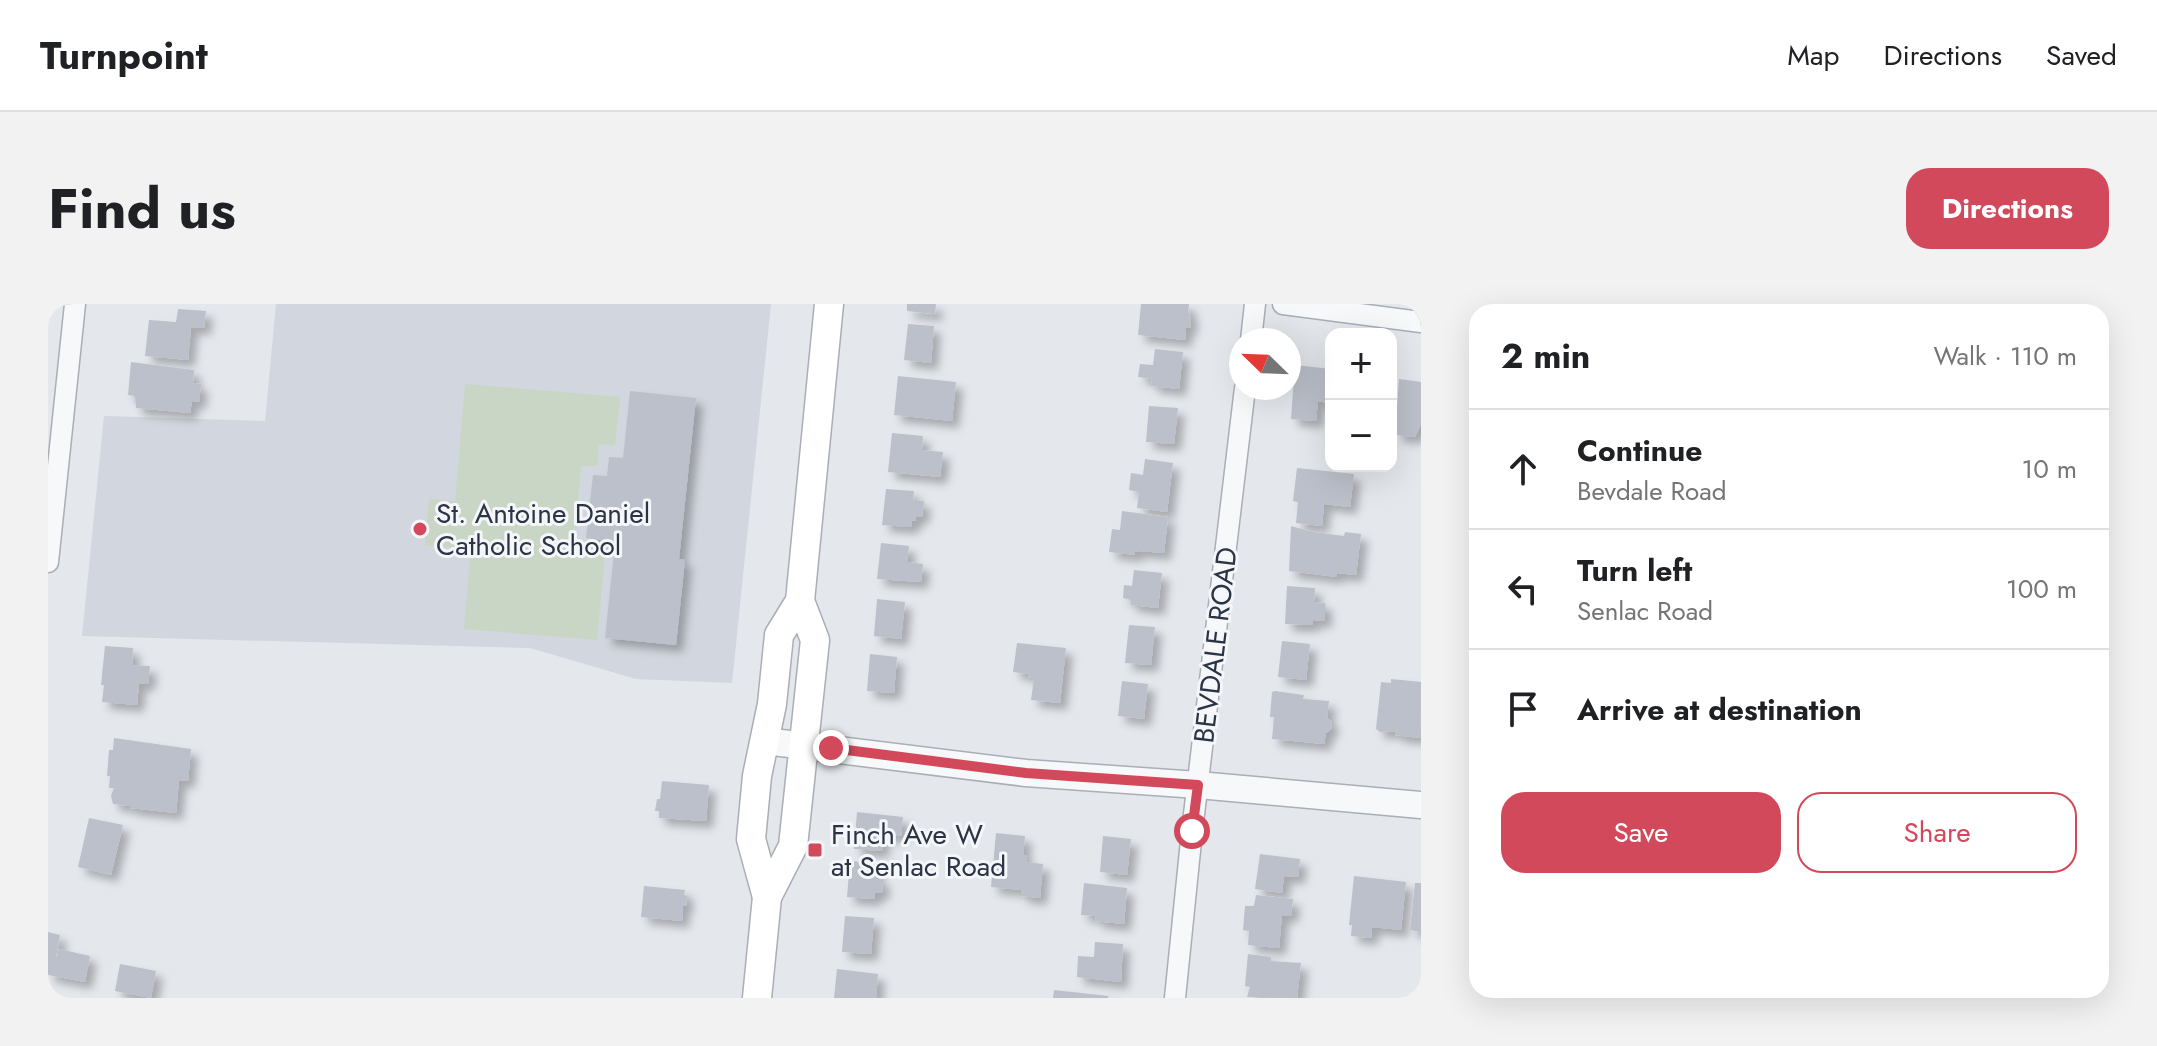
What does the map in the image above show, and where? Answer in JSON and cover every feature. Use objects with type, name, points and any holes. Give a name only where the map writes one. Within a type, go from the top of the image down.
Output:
[{"type":"main road","points":[[757,998],[767,897],[751,839],[757,776],[772,704],[779,635],[800,601],[829,304]]},
{"type":"main road","points":[[767,897],[793,846],[815,640],[800,601]]},
{"type":"street","points":[[48,562],[75,304]]},
{"type":"street","points":[[1252,328],[1255,304]]},
{"type":"street","points":[[1283,304],[1421,322]]},
{"type":"street","name":"BEVDALE ROAD","points":[[1175,998],[1244,400]]},
{"type":"street","points":[[765,741],[1026,773],[1421,805]]},
{"type":"shaded area","name":"St. Antoine Daniel Catholic School","points":[[276,304],[771,304],[732,683],[636,679],[530,648],[82,636],[104,416],[265,421]]},
{"type":"green space","points":[[465,384],[620,397],[615,446],[599,444],[597,466],[581,466],[574,548],[605,551],[597,640],[464,629],[471,549],[425,545],[429,499],[455,501]]},
{"type":"building","points":[[907,304],[936,304],[935,314],[907,311]]},
{"type":"building","points":[[1141,304],[1189,304],[1190,328],[1186,327],[1185,340],[1138,335]]},
{"type":"building","points":[[178,309],[206,311],[204,328],[191,327],[188,360],[145,356],[149,320],[176,322]]},
{"type":"building","points":[[908,324],[934,326],[931,363],[904,360]]},
{"type":"building","points":[[1155,349],[1183,352],[1179,389],[1151,386],[1152,379],[1138,377],[1140,364],[1153,365]]},
{"type":"building","points":[[131,362],[194,370],[193,383],[201,384],[199,402],[192,401],[190,413],[136,408],[135,396],[128,395]]},
{"type":"building","points":[[1301,366],[1325,368],[1325,402],[1318,401],[1316,421],[1291,419],[1292,400],[1301,400]]},
{"type":"building","points":[[898,376],[956,382],[952,421],[894,415]]},
{"type":"building","points":[[1399,379],[1421,382],[1421,424],[1415,437],[1397,435]]},
{"type":"building","points":[[630,391],[696,398],[679,559],[685,560],[676,645],[605,638],[615,542],[586,538],[593,475],[607,476],[609,457],[623,458]]},
{"type":"building","points":[[1149,406],[1178,408],[1174,444],[1146,442]]},
{"type":"building","points":[[892,433],[923,436],[922,450],[943,452],[940,477],[888,472]]},
{"type":"building","points":[[1145,459],[1173,463],[1167,512],[1137,508],[1139,492],[1129,490],[1131,473],[1143,475]]},
{"type":"building","points":[[1297,468],[1354,474],[1350,507],[1324,504],[1322,526],[1296,523],[1298,502],[1293,501]]},
{"type":"building","points":[[886,489],[914,491],[913,500],[924,501],[922,517],[916,516],[911,527],[882,525]]},
{"type":"building","points":[[1122,511],[1168,517],[1164,553],[1140,551],[1135,555],[1109,552],[1112,529],[1120,530]]},
{"type":"building","points":[[1291,526],[1344,536],[1345,532],[1361,534],[1356,575],[1337,573],[1337,577],[1289,571]]},
{"type":"building","points":[[881,543],[909,546],[907,562],[923,564],[921,582],[877,579]]},
{"type":"building","points":[[1134,570],[1162,573],[1158,608],[1131,605],[1131,600],[1123,598],[1124,585],[1132,586]]},
{"type":"building","points":[[1287,586],[1315,588],[1314,602],[1325,603],[1325,621],[1313,620],[1312,625],[1285,624]]},
{"type":"building","points":[[877,599],[905,602],[901,639],[874,636]]},
{"type":"building","points":[[1129,625],[1155,627],[1151,665],[1125,663]]},
{"type":"building","points":[[1282,641],[1310,644],[1306,680],[1278,677]]},
{"type":"building","points":[[1017,643],[1066,648],[1060,703],[1031,700],[1034,678],[1013,672]]},
{"type":"building","points":[[105,646],[133,648],[132,665],[150,666],[148,684],[139,683],[137,705],[102,702]]},
{"type":"building","points":[[870,654],[897,657],[894,693],[867,691]]},
{"type":"building","points":[[1391,679],[1421,682],[1420,738],[1376,729],[1381,682],[1391,683]]},
{"type":"building","points":[[1122,681],[1148,684],[1144,719],[1118,716]]},
{"type":"building","points":[[1272,692],[1304,695],[1303,699],[1329,701],[1327,718],[1332,722],[1324,744],[1272,739],[1274,717],[1270,717]]},
{"type":"building","points":[[114,738],[191,749],[188,781],[179,780],[176,813],[113,804],[111,796],[114,788],[109,788],[110,776],[107,776],[109,750],[113,750]]},
{"type":"building","points":[[662,781],[709,785],[706,821],[659,818],[659,811],[655,811]]},
{"type":"building","points":[[857,812],[903,817],[901,836],[883,835],[882,851],[854,849]]},
{"type":"building","points":[[89,818],[123,825],[111,875],[78,867]]},
{"type":"building","points":[[996,833],[1025,836],[1023,855],[1027,855],[1026,862],[1043,864],[1040,898],[1021,896],[1021,890],[991,887]]},
{"type":"building","points":[[1103,836],[1131,839],[1127,875],[1100,872]]},
{"type":"building","points":[[1260,854],[1300,859],[1298,877],[1284,876],[1282,893],[1255,889]]},
{"type":"building","points":[[850,861],[877,863],[876,879],[883,879],[882,893],[875,893],[874,899],[847,897]]},
{"type":"building","points":[[1354,876],[1406,882],[1401,930],[1372,927],[1371,938],[1351,936],[1352,925],[1349,925]]},
{"type":"building","points":[[1084,883],[1127,888],[1124,924],[1095,921],[1096,916],[1081,915]]},
{"type":"building","points":[[1415,883],[1421,883],[1421,932],[1410,930]]},
{"type":"building","points":[[644,886],[685,890],[684,895],[687,896],[682,921],[641,917]]},
{"type":"building","points":[[1256,895],[1293,899],[1291,916],[1282,915],[1279,948],[1248,945],[1249,931],[1243,930],[1245,906],[1254,906]]},
{"type":"building","points":[[845,916],[874,918],[871,954],[842,952]]},
{"type":"building","points":[[48,932],[60,935],[57,957],[59,949],[90,956],[85,982],[48,975]]},
{"type":"building","points":[[1095,942],[1123,944],[1121,982],[1077,977],[1078,956],[1094,957]]},
{"type":"building","points":[[1248,954],[1271,957],[1271,961],[1301,963],[1297,998],[1247,997],[1250,987],[1245,986]]},
{"type":"building","points":[[120,964],[156,971],[151,998],[115,991]]},
{"type":"building","points":[[837,969],[878,974],[876,998],[834,998]]},
{"type":"building","points":[[1054,990],[1108,996],[1108,998],[1053,998]]},
{"type":"place","name":"St. Antoine Daniel Catholic School","points":[[420,529]]},
{"type":"place","name":"Finch Ave W at Senlac Road","points":[[815,850]]},
{"type":"route","points":[[831,748],[1026,773],[1198,785],[1192,831]]}]
